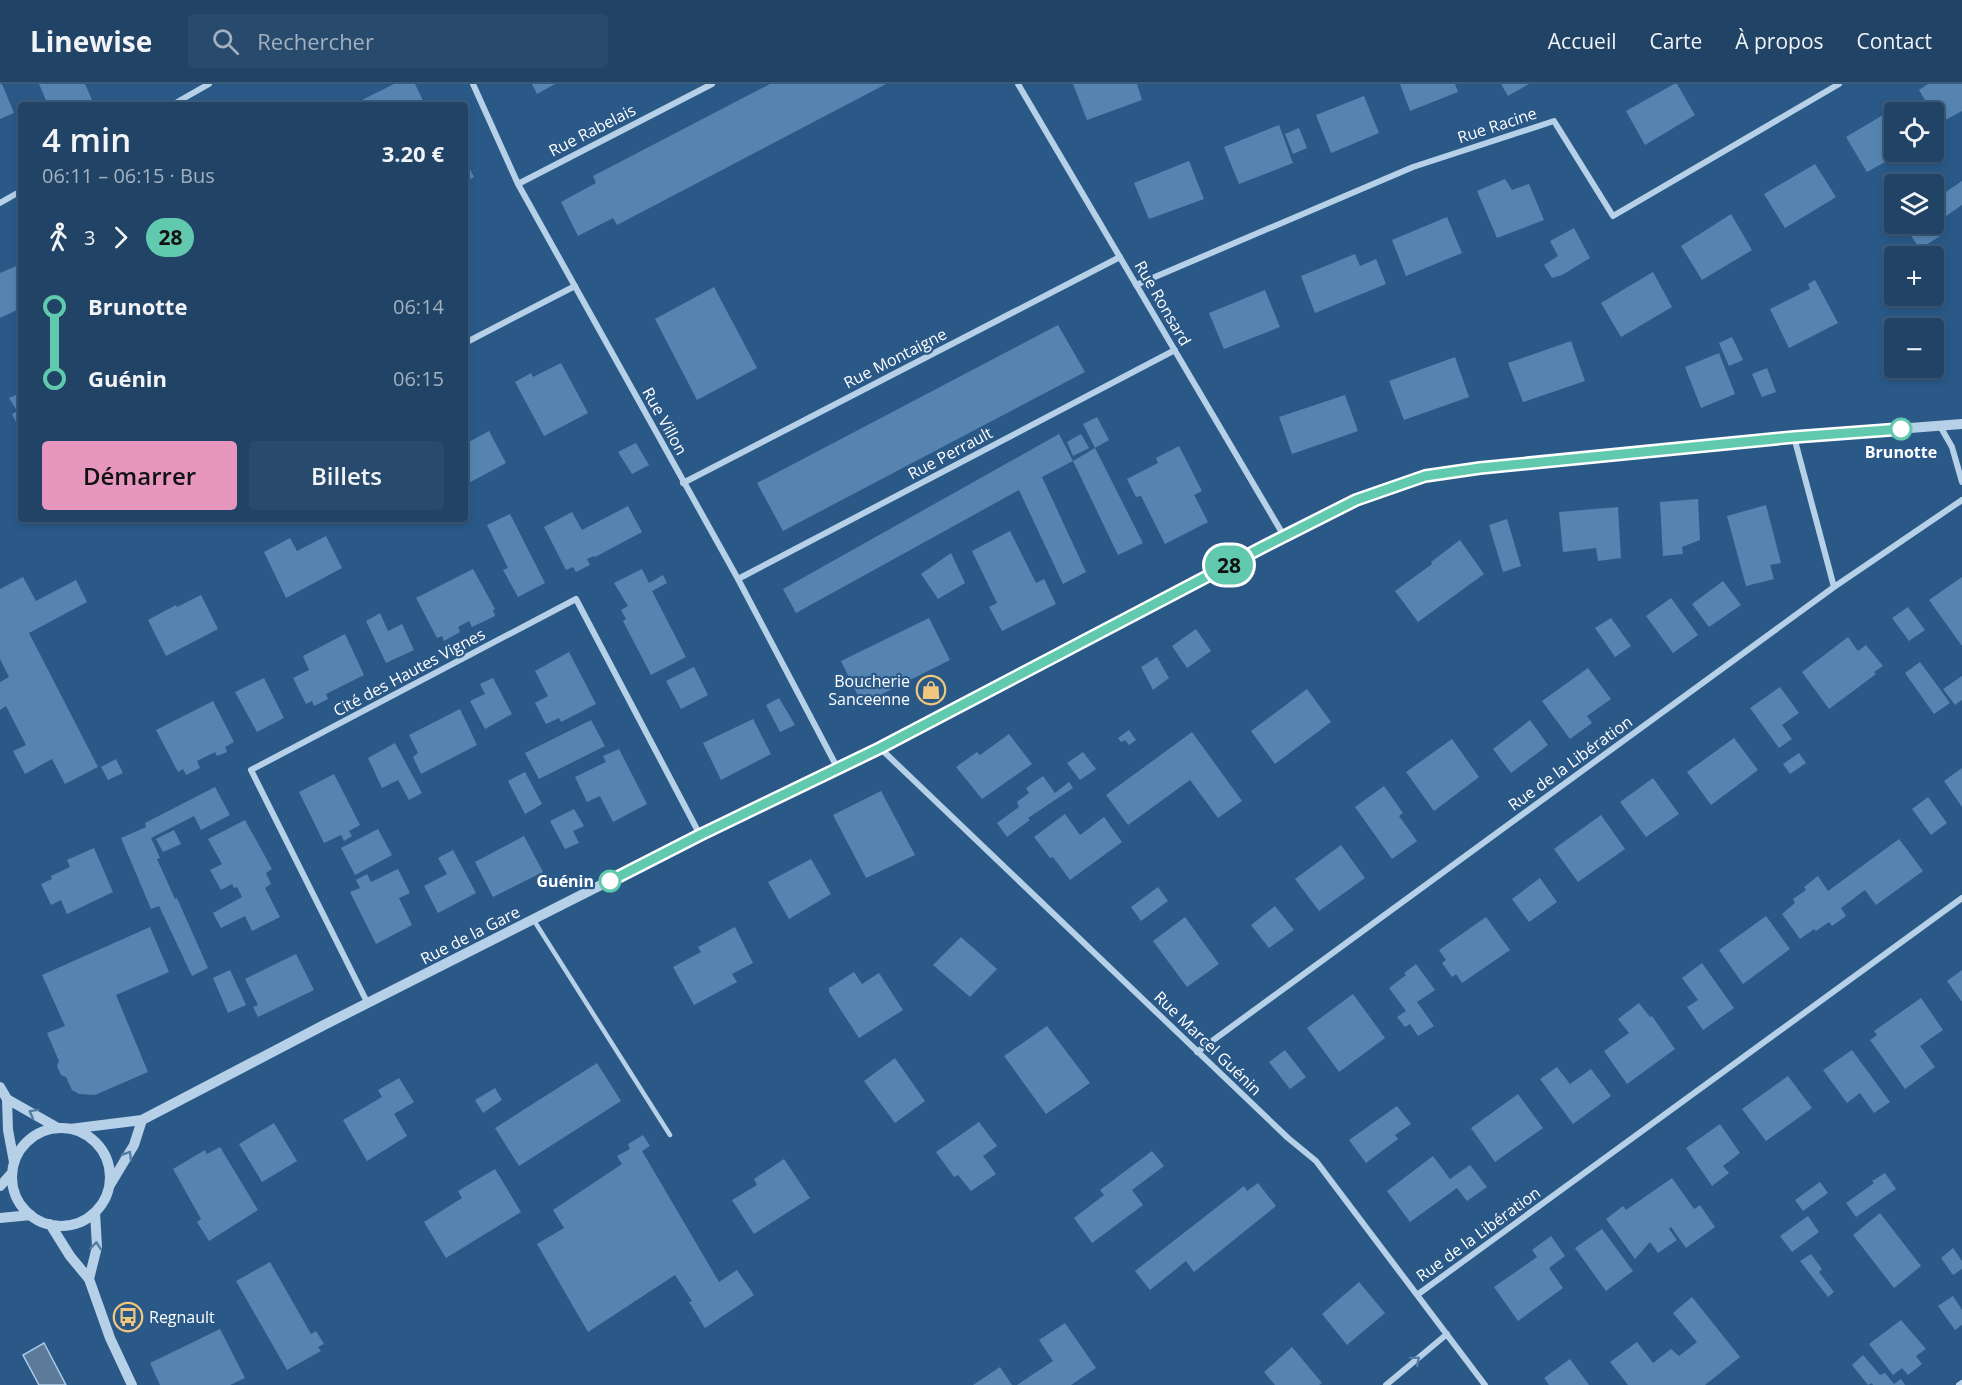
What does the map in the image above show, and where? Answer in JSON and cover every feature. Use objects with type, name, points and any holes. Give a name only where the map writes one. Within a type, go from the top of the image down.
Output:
[{"type":"street","points":[[177,102],[209,84]]},
{"type":"street","name":"Rue Villon","points":[[473,84],[518,184],[738,579],[838,769]]},
{"type":"street","name":"Rue Rabelais","points":[[518,184],[712,84]]},
{"type":"street","name":"Rue Ronsard","points":[[1018,84],[1284,536]]},
{"type":"street","name":"Rue Racine","points":[[1136,285],[1413,167],[1554,121],[1613,216],[1839,84]]},
{"type":"street","points":[[0,203],[18,193]]},
{"type":"street","name":"Rue Montaigne","points":[[683,483],[1120,257]]},
{"type":"street","points":[[468,341],[575,286]]},
{"type":"street","name":"Rue Perrault","points":[[738,579],[1175,350]]},
{"type":"street","name":"Rue de la Gare","points":[[64,1128],[142,1120],[700,835],[880,748],[1356,500],[1425,476],[1458,470],[1794,437],[1962,424]]},
{"type":"street","points":[[1940,426],[1952,447],[1962,482]]},
{"type":"street","points":[[1794,437],[1834,587]]},
{"type":"street","name":"Rue de la Libération","points":[[1197,1052],[1834,587],[1962,500]]},
{"type":"street","name":"Cité des Hautes Vignes","points":[[368,1004],[251,770],[576,599],[700,835]]},
{"type":"street","name":"Rue Marcel Guénin","points":[[880,748],[1197,1052],[1288,1138],[1316,1161],[1485,1385]]},
{"type":"street","name":"Rue de la Libération","points":[[1417,1295],[1962,898]]},
{"type":"street","points":[[0,1087],[7,1099],[14,1189],[20,1203],[31,1215],[50,1224],[66,1225],[82,1221],[95,1212],[104,1201],[110,1173],[102,1150],[84,1134],[64,1128],[7,1099]]},
{"type":"street","points":[[108,1188],[134,1145],[142,1120]]},
{"type":"street","points":[[0,1186],[13,1168],[21,1149],[31,1138],[44,1131],[64,1128]]},
{"type":"street","points":[[89,1279],[97,1246],[95,1212]]},
{"type":"street","points":[[0,1218],[31,1215]]},
{"type":"street","points":[[50,1224],[70,1256],[89,1279],[132,1385]]},
{"type":"street","points":[[1386,1385],[1447,1334]]},
{"type":"lane","points":[[533,920],[670,1135]]},
{"type":"water","points":[[44,1343],[66,1385],[39,1385],[23,1355]]},
{"type":"building","points":[[0,84],[2,84],[14,113],[0,119]]},
{"type":"building","points":[[39,84],[85,84],[93,102],[47,102]]},
{"type":"building","points":[[394,84],[415,84],[424,102],[358,102]]},
{"type":"building","points":[[532,84],[555,84],[537,94]]},
{"type":"building","points":[[770,84],[886,84],[617,225],[613,218],[578,236],[561,202],[596,183],[593,176]]},
{"type":"building","points":[[1073,84],[1137,84],[1142,100],[1087,120]]},
{"type":"building","points":[[1400,84],[1455,84],[1458,92],[1410,111]]},
{"type":"building","points":[[1501,84],[1529,84],[1508,96]]},
{"type":"building","points":[[1677,84],[1695,115],[1645,145],[1626,111]]},
{"type":"building","points":[[1928,84],[1962,84],[1962,111],[1944,121],[1944,102],[1926,102],[1919,90]]},
{"type":"building","points":[[1364,96],[1379,133],[1331,153],[1316,115]]},
{"type":"building","points":[[1884,114],[1885,162],[1867,172],[1846,137]]},
{"type":"building","points":[[1279,125],[1293,163],[1239,184],[1224,147]]},
{"type":"building","points":[[1299,128],[1307,148],[1293,154],[1285,134]]},
{"type":"building","points":[[1189,161],[1204,199],[1149,219],[1134,183]]},
{"type":"building","points":[[1815,164],[1836,197],[1785,228],[1764,194]]},
{"type":"building","points":[[468,166],[474,177],[468,180]]},
{"type":"building","points":[[1505,179],[1512,190],[1529,184],[1544,220],[1497,238],[1477,191]]},
{"type":"building","points":[[1962,181],[1962,205],[1944,217],[1944,193]]},
{"type":"building","points":[[1731,214],[1752,250],[1702,280],[1681,246]]},
{"type":"building","points":[[1447,217],[1462,253],[1406,276],[1392,240]]},
{"type":"building","points":[[1574,228],[1590,258],[1562,275],[1552,278],[1544,265],[1558,256],[1550,241]]},
{"type":"building","points":[[1910,234],[1939,234],[1940,236],[1925,246],[1918,246]]},
{"type":"building","points":[[1355,254],[1360,266],[1376,259],[1386,284],[1315,313],[1301,276]]},
{"type":"building","points":[[18,265],[18,309],[0,318],[0,273]]},
{"type":"building","points":[[1653,272],[1672,307],[1621,337],[1601,303]]},
{"type":"building","points":[[1815,280],[1838,323],[1789,348],[1770,309],[1810,289],[1808,284]]},
{"type":"building","points":[[714,287],[757,368],[697,400],[655,319]]},
{"type":"building","points":[[1265,290],[1280,327],[1224,349],[1209,313]]},
{"type":"building","points":[[1058,325],[1085,372],[783,531],[757,483]]},
{"type":"building","points":[[1732,337],[1743,360],[1729,366],[1719,343]]},
{"type":"building","points":[[1571,341],[1585,381],[1523,402],[1508,363]]},
{"type":"building","points":[[1719,353],[1735,394],[1701,408],[1685,367]]},
{"type":"building","points":[[1455,357],[1469,397],[1404,420],[1389,381]]},
{"type":"building","points":[[561,363],[588,413],[544,436],[515,382],[531,373],[533,377]]},
{"type":"building","points":[[1767,368],[1776,392],[1762,397],[1752,374]]},
{"type":"building","points":[[18,394],[18,426],[12,414],[17,411],[9,398]]},
{"type":"building","points":[[1345,395],[1358,431],[1292,454],[1279,417]]},
{"type":"building","points":[[1097,417],[1109,440],[1095,448],[1083,424]]},
{"type":"building","points":[[489,431],[506,463],[468,483],[468,442]]},
{"type":"building","points":[[1059,434],[1073,461],[1042,477],[1086,572],[1063,584],[1019,490],[796,613],[783,589]]},
{"type":"building","points":[[1081,434],[1089,448],[1073,456],[1067,442]]},
{"type":"building","points":[[636,443],[649,465],[632,474],[618,452]]},
{"type":"building","points":[[1179,446],[1202,491],[1194,495],[1208,522],[1165,544],[1141,496],[1136,497],[1127,479],[1158,463],[1156,458]]},
{"type":"building","points":[[1095,448],[1143,543],[1118,555],[1073,461]]},
{"type":"building","points":[[1698,499],[1700,540],[1682,547],[1683,554],[1663,556],[1660,502]]},
{"type":"building","points":[[1766,505],[1781,563],[1770,565],[1774,579],[1746,586],[1727,516]]},
{"type":"building","points":[[628,506],[642,532],[587,559],[590,565],[576,572],[573,567],[566,570],[544,527],[572,512],[582,530]]},
{"type":"building","points":[[1618,507],[1621,558],[1598,561],[1596,548],[1563,552],[1559,512]]},
{"type":"building","points":[[510,514],[545,583],[518,597],[503,570],[508,568],[487,525]]},
{"type":"building","points":[[1507,519],[1521,566],[1503,572],[1489,525]]},
{"type":"building","points":[[1010,531],[1036,583],[1044,579],[1056,604],[1002,631],[989,607],[997,603],[972,551]]},
{"type":"building","points":[[326,536],[342,568],[286,598],[264,552],[290,538],[297,551]]},
{"type":"building","points":[[1460,540],[1484,574],[1418,622],[1395,591]]},
{"type":"building","points":[[951,553],[965,583],[938,599],[921,574]]},
{"type":"building","points":[[473,569],[495,609],[493,610],[495,616],[472,627],[469,621],[458,627],[460,632],[444,641],[442,636],[437,638],[416,598]]},
{"type":"building","points":[[642,569],[649,583],[663,575],[667,583],[652,591],[686,657],[651,675],[623,621],[626,619],[621,610],[628,606],[614,583]]},
{"type":"building","points":[[23,577],[36,601],[76,580],[87,602],[29,633],[98,767],[65,784],[52,759],[25,774],[13,751],[26,745],[6,706],[0,710],[0,682],[9,677],[0,659],[0,589]]},
{"type":"building","points":[[1962,577],[1962,646],[1929,600]]},
{"type":"building","points":[[1723,581],[1741,605],[1709,627],[1692,604]]},
{"type":"building","points":[[201,595],[218,629],[166,656],[148,620]]},
{"type":"building","points":[[1671,598],[1698,635],[1673,653],[1646,616]]},
{"type":"building","points":[[1908,607],[1925,630],[1909,641],[1892,618]]},
{"type":"building","points":[[380,613],[388,631],[402,624],[414,650],[386,663],[366,621]]},
{"type":"building","points":[[929,618],[950,660],[862,704],[841,661]]},
{"type":"building","points":[[1611,618],[1631,646],[1615,657],[1595,628]]},
{"type":"building","points":[[1196,629],[1211,651],[1187,668],[1172,646]]},
{"type":"building","points":[[345,634],[364,675],[326,694],[328,699],[314,706],[312,701],[306,704],[293,678],[309,670],[303,656]]},
{"type":"building","points":[[1848,637],[1858,651],[1866,645],[1883,666],[1874,672],[1876,674],[1829,709],[1802,672]]},
{"type":"building","points":[[569,652],[596,704],[561,722],[559,718],[546,724],[535,703],[548,696],[535,671]]},
{"type":"building","points":[[1157,657],[1169,678],[1153,690],[1141,667]]},
{"type":"building","points":[[1920,662],[1950,703],[1934,714],[1905,673]]},
{"type":"building","points":[[694,667],[708,695],[681,709],[666,681]]},
{"type":"building","points":[[1588,668],[1611,699],[1587,716],[1592,723],[1570,739],[1542,701]]},
{"type":"building","points":[[1962,676],[1962,700],[1955,705],[1943,689]]},
{"type":"building","points":[[264,678],[284,718],[257,732],[235,692]]},
{"type":"building","points":[[493,678],[512,714],[485,729],[470,701],[485,694],[480,684]]},
{"type":"building","points":[[1780,687],[1799,713],[1782,725],[1792,739],[1779,748],[1750,708]]},
{"type":"building","points":[[1307,689],[1331,722],[1275,764],[1251,731]]},
{"type":"building","points":[[779,698],[795,725],[780,732],[766,705]]},
{"type":"building","points":[[213,701],[234,742],[225,747],[227,752],[217,756],[215,752],[197,761],[200,768],[186,775],[183,769],[178,772],[156,730]]},
{"type":"building","points":[[460,709],[477,745],[421,774],[413,757],[418,753],[409,735]]},
{"type":"building","points":[[753,719],[771,754],[721,780],[703,743]]},
{"type":"building","points":[[591,720],[605,746],[539,779],[525,753]]},
{"type":"building","points":[[1530,720],[1548,745],[1511,773],[1493,749]]},
{"type":"building","points":[[1129,730],[1136,740],[1129,745],[1125,740],[1121,742],[1118,738]]},
{"type":"building","points":[[1192,732],[1242,801],[1218,818],[1190,780],[1128,825],[1106,795]]},
{"type":"building","points":[[1009,734],[1032,764],[982,799],[956,767],[977,752],[980,755]]},
{"type":"building","points":[[1734,738],[1758,770],[1711,805],[1687,772]]},
{"type":"building","points":[[1452,739],[1479,777],[1434,811],[1406,772]]},
{"type":"building","points":[[395,743],[422,793],[409,800],[398,780],[382,788],[368,758]]},
{"type":"building","points":[[619,749],[647,804],[613,822],[600,796],[587,802],[575,777],[606,762],[603,756]]},
{"type":"building","points":[[1083,752],[1096,769],[1080,780],[1067,763]]},
{"type":"building","points":[[1799,753],[1806,763],[1790,774],[1783,764]]},
{"type":"building","points":[[116,759],[123,773],[108,780],[101,767]]},
{"type":"building","points":[[1962,768],[1962,807],[1944,781]]},
{"type":"building","points":[[525,772],[542,804],[525,814],[508,781]]},
{"type":"building","points":[[334,774],[360,825],[349,831],[352,836],[344,841],[341,835],[324,843],[299,792]]},
{"type":"building","points":[[1043,776],[1055,793],[1069,782],[1073,788],[1028,818],[1030,820],[1007,837],[997,823],[1019,807],[1017,802],[1029,793],[1026,788]]},
{"type":"building","points":[[1653,778],[1679,814],[1646,837],[1620,802]]},
{"type":"building","points":[[1384,786],[1403,813],[1399,816],[1417,841],[1392,859],[1355,807]]},
{"type":"building","points":[[215,787],[230,815],[201,830],[194,816],[151,838],[160,858],[157,859],[208,968],[192,976],[159,906],[151,909],[121,838],[146,827],[145,823]]},
{"type":"building","points":[[881,791],[915,855],[866,878],[833,815]]},
{"type":"building","points":[[1928,797],[1947,823],[1931,835],[1912,809]]},
{"type":"building","points":[[574,809],[584,826],[573,831],[579,843],[565,849],[550,821]]},
{"type":"building","points":[[1065,814],[1080,835],[1104,817],[1122,842],[1070,880],[1034,837]]},
{"type":"building","points":[[1601,815],[1625,849],[1578,882],[1554,849]]},
{"type":"building","points":[[245,820],[272,869],[266,873],[271,884],[265,888],[280,917],[252,931],[245,916],[221,928],[213,913],[242,897],[237,887],[234,888],[232,884],[221,890],[210,870],[222,864],[208,839]]},
{"type":"building","points":[[378,829],[392,855],[355,875],[341,848]]},
{"type":"building","points":[[174,830],[181,844],[163,852],[156,839]]},
{"type":"building","points":[[524,836],[543,872],[493,897],[475,862]]},
{"type":"building","points":[[1899,839],[1923,871],[1876,905],[1865,890],[1841,908],[1846,916],[1832,926],[1829,922],[1816,931],[1814,929],[1800,939],[1782,914],[1795,903],[1793,899],[1806,890],[1804,887],[1818,876],[1828,891]]},
{"type":"building","points":[[1341,845],[1365,878],[1319,911],[1295,879]]},
{"type":"building","points":[[94,848],[113,892],[67,914],[61,900],[51,905],[41,884],[52,879],[51,876],[70,867],[67,860]]},
{"type":"building","points":[[453,850],[476,893],[438,913],[424,886],[447,874],[438,858]]},
{"type":"building","points":[[811,859],[831,894],[789,919],[768,882]]},
{"type":"building","points":[[398,869],[410,893],[399,898],[412,925],[376,944],[350,892],[360,888],[356,880],[367,874],[371,882]]},
{"type":"building","points":[[1540,878],[1557,902],[1529,922],[1512,899]]},
{"type":"building","points":[[1158,887],[1168,901],[1141,921],[1131,907]]},
{"type":"building","points":[[1275,906],[1294,930],[1269,948],[1251,925]]},
{"type":"building","points":[[1766,916],[1790,949],[1743,984],[1719,950]]},
{"type":"building","points":[[1185,917],[1219,964],[1187,987],[1153,941]]},
{"type":"building","points":[[1486,917],[1510,950],[1462,983],[1456,974],[1452,977],[1442,963],[1446,960],[1439,950]]},
{"type":"building","points":[[150,927],[169,972],[116,995],[148,1072],[95,1095],[79,1094],[72,1090],[66,1077],[61,1075],[57,1066],[59,1061],[47,1033],[65,1026],[42,975]]},
{"type":"building","points":[[735,927],[753,963],[732,974],[737,982],[694,1005],[673,967],[701,952],[698,947]]},
{"type":"building","points":[[961,937],[997,969],[970,997],[933,965]]},
{"type":"building","points":[[296,954],[314,990],[258,1017],[253,1007],[258,1005],[245,979]]},
{"type":"building","points":[[1702,963],[1734,1008],[1703,1030],[1687,1007],[1698,1000],[1682,978]]},
{"type":"building","points":[[1416,964],[1435,990],[1417,1002],[1434,1026],[1418,1036],[1410,1024],[1405,1027],[1397,1017],[1406,1011],[1389,988]]},
{"type":"building","points":[[230,970],[246,1005],[228,1013],[213,978]]},
{"type":"building","points":[[1962,970],[1962,1002],[1947,981]]},
{"type":"building","points":[[854,972],[862,984],[879,973],[903,1010],[859,1038],[829,992],[829,988]]},
{"type":"building","points":[[1353,994],[1385,1038],[1339,1072],[1307,1028]]},
{"type":"building","points":[[1921,998],[1943,1030],[1920,1046],[1935,1067],[1905,1089],[1870,1040],[1877,1035],[1874,1031]]},
{"type":"building","points":[[1639,1003],[1650,1017],[1652,1016],[1675,1049],[1627,1084],[1604,1051],[1629,1033],[1618,1019]]},
{"type":"building","points":[[1047,1026],[1090,1083],[1046,1114],[1004,1056]]},
{"type":"building","points":[[1285,1050],[1306,1077],[1290,1089],[1269,1062]]},
{"type":"building","points":[[1852,1050],[1890,1102],[1874,1113],[1860,1093],[1847,1103],[1823,1070]]},
{"type":"building","points":[[895,1058],[925,1101],[895,1123],[864,1081]]},
{"type":"building","points":[[597,1063],[621,1101],[519,1166],[495,1128]]},
{"type":"building","points":[[1557,1067],[1570,1084],[1591,1069],[1611,1096],[1573,1124],[1540,1079]]},
{"type":"building","points":[[1788,1076],[1812,1108],[1766,1141],[1742,1109]]},
{"type":"building","points":[[399,1078],[414,1102],[394,1114],[407,1136],[367,1161],[343,1120],[382,1097],[378,1090]]},
{"type":"building","points":[[495,1088],[502,1100],[483,1113],[475,1100]]},
{"type":"building","points":[[1518,1094],[1543,1128],[1495,1162],[1471,1128]]},
{"type":"building","points":[[1397,1106],[1411,1124],[1395,1135],[1398,1139],[1366,1163],[1349,1140]]},
{"type":"building","points":[[979,1122],[997,1146],[983,1156],[996,1174],[971,1191],[958,1175],[954,1177],[936,1152]]},
{"type":"building","points":[[274,1123],[297,1161],[262,1182],[239,1144]]},
{"type":"building","points":[[1720,1124],[1740,1153],[1723,1166],[1729,1173],[1712,1186],[1686,1148]]},
{"type":"building","points":[[643,1135],[650,1146],[642,1151],[719,1282],[737,1270],[754,1295],[705,1328],[689,1302],[692,1301],[675,1275],[588,1332],[537,1244],[564,1228],[553,1210],[622,1164],[617,1156],[630,1149],[628,1144]]},
{"type":"building","points":[[220,1147],[258,1210],[209,1241],[197,1222],[201,1219],[173,1169],[205,1150],[207,1154]]},
{"type":"building","points":[[1152,1151],[1164,1166],[1132,1190],[1143,1205],[1092,1243],[1074,1218],[1104,1195],[1100,1190]]},
{"type":"building","points":[[1433,1156],[1450,1179],[1470,1165],[1487,1187],[1467,1201],[1457,1188],[1410,1222],[1387,1191]]},
{"type":"building","points":[[784,1159],[810,1198],[754,1234],[732,1200],[757,1185],[754,1179]]},
{"type":"building","points":[[495,1169],[521,1212],[446,1258],[424,1222],[462,1198],[458,1191]]},
{"type":"building","points":[[1885,1173],[1896,1189],[1856,1217],[1846,1203]]},
{"type":"building","points":[[1672,1178],[1694,1209],[1700,1205],[1715,1227],[1686,1248],[1671,1227],[1669,1229],[1677,1240],[1658,1253],[1650,1242],[1635,1259],[1606,1219],[1623,1206],[1626,1210]]},
{"type":"building","points":[[1820,1182],[1828,1193],[1803,1211],[1795,1200]]},
{"type":"building","points":[[1258,1183],[1276,1206],[1194,1272],[1186,1261],[1150,1290],[1135,1271],[1244,1186],[1247,1191]]},
{"type":"building","points":[[1880,1213],[1921,1266],[1894,1288],[1853,1235]]},
{"type":"building","points":[[1808,1216],[1819,1232],[1792,1252],[1780,1236]]},
{"type":"building","points":[[1602,1229],[1633,1271],[1606,1291],[1575,1248]]},
{"type":"building","points":[[1551,1236],[1565,1256],[1549,1268],[1563,1288],[1518,1321],[1494,1287],[1537,1257],[1532,1250]]},
{"type":"building","points":[[1953,1248],[1962,1261],[1962,1269],[1953,1275],[1941,1258]]},
{"type":"building","points":[[1811,1254],[1822,1269],[1819,1272],[1834,1292],[1828,1297],[1800,1261]]},
{"type":"building","points":[[270,1262],[311,1334],[316,1331],[324,1344],[318,1347],[321,1351],[287,1370],[236,1281]]},
{"type":"building","points":[[1359,1282],[1385,1313],[1347,1345],[1322,1314]]},
{"type":"building","points":[[1953,1296],[1962,1310],[1962,1325],[1955,1330],[1938,1306]]},
{"type":"building","points":[[1692,1297],[1740,1357],[1705,1385],[1628,1385],[1610,1362],[1637,1342],[1653,1363],[1671,1349],[1679,1356],[1697,1342],[1673,1313]]},
{"type":"building","points":[[1901,1320],[1926,1349],[1916,1356],[1922,1364],[1908,1375],[1902,1368],[1893,1375],[1869,1344]]},
{"type":"building","points":[[1065,1323],[1096,1368],[1071,1385],[1017,1385],[1053,1361],[1039,1340]]},
{"type":"building","points":[[220,1329],[245,1378],[230,1385],[160,1385],[150,1363]]},
{"type":"building","points":[[1292,1347],[1322,1383],[1319,1385],[1275,1385],[1264,1372]]},
{"type":"building","points":[[1863,1355],[1880,1375],[1885,1373],[1894,1384],[1901,1379],[1905,1385],[1873,1385],[1872,1383],[1868,1385],[1852,1365]]},
{"type":"building","points":[[1570,1359],[1589,1385],[1549,1385],[1544,1378]]},
{"type":"building","points":[[1000,1367],[1012,1385],[973,1385]]},
{"type":"bus line","name":"28","points":[[610,881],[880,748],[1356,500],[1425,476],[1458,470],[1794,437],[1901,429]]},
{"type":"place","name":"Brunotte","points":[[1901,429]]},
{"type":"place","name":"Boucherie Sanceenne","points":[[931,690]]},
{"type":"place","name":"Guénin","points":[[610,881]]},
{"type":"place","name":"Regnault","points":[[128,1317]]}]
